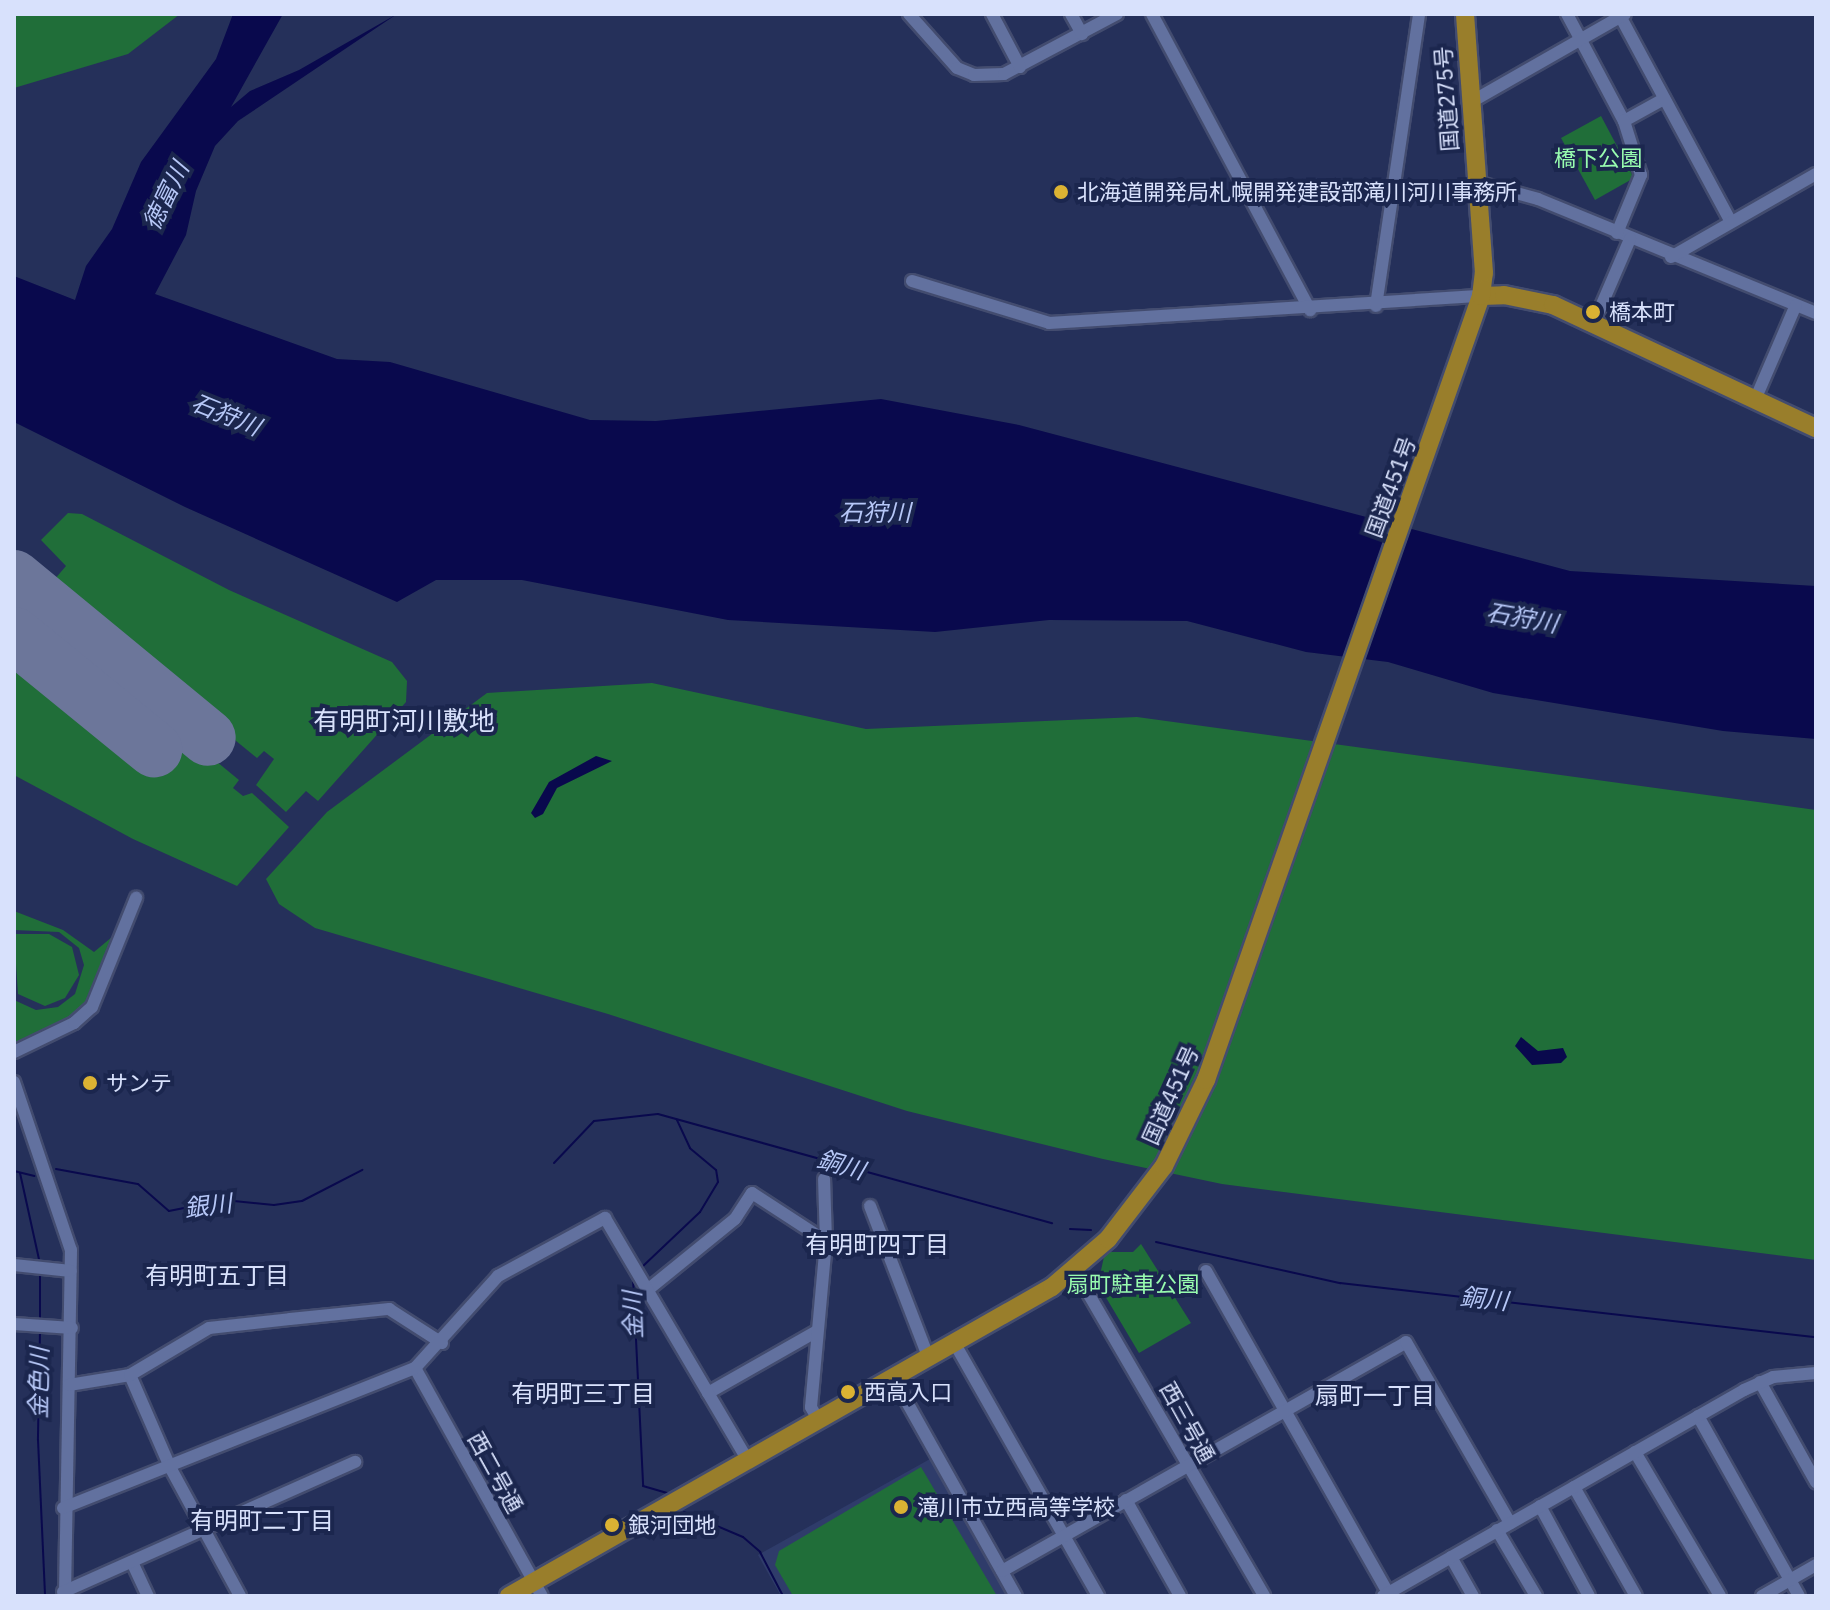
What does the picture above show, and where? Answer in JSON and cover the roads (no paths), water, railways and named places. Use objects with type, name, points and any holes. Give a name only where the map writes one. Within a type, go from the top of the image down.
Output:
[{"type":"highway","name":"国道275号","points":[[1465,14],[1484,273],[1481,296]]},
{"type":"highway","points":[[1481,296],[1504,295],[1553,305],[1816,428]]},
{"type":"highway","name":"国道451号","points":[[509,1596],[538,1589],[748,1461],[955,1344],[1074,1269],[1108,1239],[1146,1192],[1180,1140],[1202,1090],[1481,296]]},
{"type":"street","points":[[909,14],[964,74],[1004,74],[1117,14]]},
{"type":"street","points":[[992,14],[1020,67]]},
{"type":"street","points":[[1071,14],[1082,34]]},
{"type":"street","points":[[1152,14],[1310,310]]},
{"type":"street","points":[[1376,306],[1419,14]]},
{"type":"street","points":[[1567,14],[1624,121],[1641,175],[1617,233]]},
{"type":"street","points":[[1471,102],[1622,15],[1731,222]]},
{"type":"street","points":[[1624,121],[1664,99]]},
{"type":"street","points":[[1671,257],[1816,174]]},
{"type":"street","points":[[1476,182],[1538,199],[1671,257],[1816,313]]},
{"type":"street","points":[[1593,325],[1630,239]]},
{"type":"street","points":[[912,281],[1049,323],[1376,306],[1481,296]]},
{"type":"street","points":[[1755,400],[1796,305]]},
{"type":"street","points":[[14,1052],[74,1023],[92,1007],[136,898]]},
{"type":"street","points":[[14,1082],[69,1239],[72,1328],[63,1508],[64,1594],[201,1529],[355,1462]]},
{"type":"street","points":[[819,1421],[811,1407],[826,1241],[824,1179]]},
{"type":"street","points":[[650,1288],[735,1219],[752,1193],[826,1241]]},
{"type":"street","points":[[870,1206],[929,1359]]},
{"type":"street","points":[[63,1508],[415,1368],[442,1343],[498,1276],[600,1219],[613,1226],[748,1461]]},
{"type":"street","points":[[14,1265],[71,1271]]},
{"type":"street","name":"西三号通","points":[[1074,1269],[1264,1596]]},
{"type":"street","points":[[1206,1271],[1387,1595],[1760,1382],[1816,1373]]},
{"type":"street","points":[[69,1385],[130,1375],[209,1328],[372,1310],[397,1312],[442,1343]]},
{"type":"street","points":[[14,1324],[72,1328]]},
{"type":"street","points":[[708,1393],[817,1331]]},
{"type":"street","points":[[1002,1571],[1406,1342],[1510,1523]]},
{"type":"street","points":[[955,1344],[1098,1596]]},
{"type":"street","name":"西二号通","points":[[415,1368],[538,1589]]},
{"type":"street","points":[[130,1375],[170,1467],[240,1596]]},
{"type":"street","points":[[894,1379],[1016,1596]]},
{"type":"street","points":[[1760,1382],[1816,1482]]},
{"type":"street","points":[[1698,1416],[1799,1596]]},
{"type":"street","points":[[1635,1452],[1720,1596]]},
{"type":"street","points":[[1574,1487],[1636,1596]]},
{"type":"street","points":[[1126,1500],[1180,1596]]},
{"type":"street","points":[[1540,1506],[1589,1596]]},
{"type":"street","points":[[1497,1530],[1536,1596]]},
{"type":"street","points":[[1451,1557],[1473,1596]]},
{"type":"street","points":[[132,1562],[148,1596]]},
{"type":"street","points":[[1762,1596],[1816,1565]]},
{"type":"water","name":"石狩川","points":[[233,14],[283,14],[231,107],[250,91],[299,70],[397,14],[238,121],[215,146],[196,191],[186,235],[155,294],[337,359],[390,362],[590,420],[656,421],[881,399],[1019,425],[1570,571],[1816,586],[1816,739],[1723,731],[1493,693],[1388,662],[1306,652],[1187,621],[1049,620],[935,632],[728,620],[522,580],[436,580],[397,602],[185,507],[14,422],[14,276],[75,300],[86,266],[112,229],[141,162],[216,59]]},
{"type":"water","points":[[596,756],[612,761],[557,788],[543,814],[535,818],[531,813],[549,782]]},
{"type":"water","points":[[1521,1037],[1538,1051],[1563,1048],[1567,1057],[1561,1063],[1532,1065],[1515,1046]]},
{"type":"waterway","name":"銅川","points":[[554,1163],[594,1121],[658,1114],[1052,1223]]},
{"type":"waterway","name":"金川","points":[[642,1267],[700,1212],[718,1182],[716,1170],[690,1148],[677,1120]]},
{"type":"waterway","name":"銀川","points":[[56,1169],[138,1184],[169,1211],[224,1200],[274,1205],[302,1201],[362,1170]]},
{"type":"waterway","name":"金色川","points":[[14,1171],[34,1176]]},
{"type":"waterway","name":"金色川","points":[[20,1173],[40,1264]]},
{"type":"waterway","name":"銅川","points":[[1070,1229],[1091,1230]]},
{"type":"waterway","name":"銅川","points":[[1156,1242],[1340,1283],[1816,1337]]},
{"type":"waterway","name":"金色川","points":[[40,1275],[40,1320]]},
{"type":"waterway","name":"金川","points":[[633,1278],[643,1486],[668,1493]]},
{"type":"waterway","name":"金色川","points":[[40,1331],[38,1440],[45,1596]]},
{"type":"waterway","name":"金川","points":[[684,1512],[743,1537],[760,1552],[783,1596]]},
{"type":"place","name":"北海道開発局札幌開発建設部滝川河川事務所","points":[[1061,192]]},
{"type":"place","name":"橋本町","points":[[1593,312]]},
{"type":"place","name":"サンテ","points":[[90,1083]]},
{"type":"place","name":"西高入口","points":[[848,1392]]},
{"type":"place","name":"滝川市立西高等学校","points":[[901,1507]]},
{"type":"place","name":"銀河団地","points":[[612,1525]]},
{"type":"district","name":"有明町河川敷地","points":[[404,721]]},
{"type":"district","name":"有明町四丁目","points":[[877,1245]]},
{"type":"district","name":"有明町五丁目","points":[[217,1276]]},
{"type":"district","name":"有明町三丁目","points":[[583,1394]]},
{"type":"district","name":"扇町一丁目","points":[[1375,1396]]},
{"type":"district","name":"有明町二丁目","points":[[262,1521]]},
{"type":"park label","name":"橋下公園","points":[[1598,158]]},
{"type":"park label","name":"扇町駐車公園","points":[[1133,1284]]},
{"type":"water label","name":"徳富川","points":[[166,196]]}]
